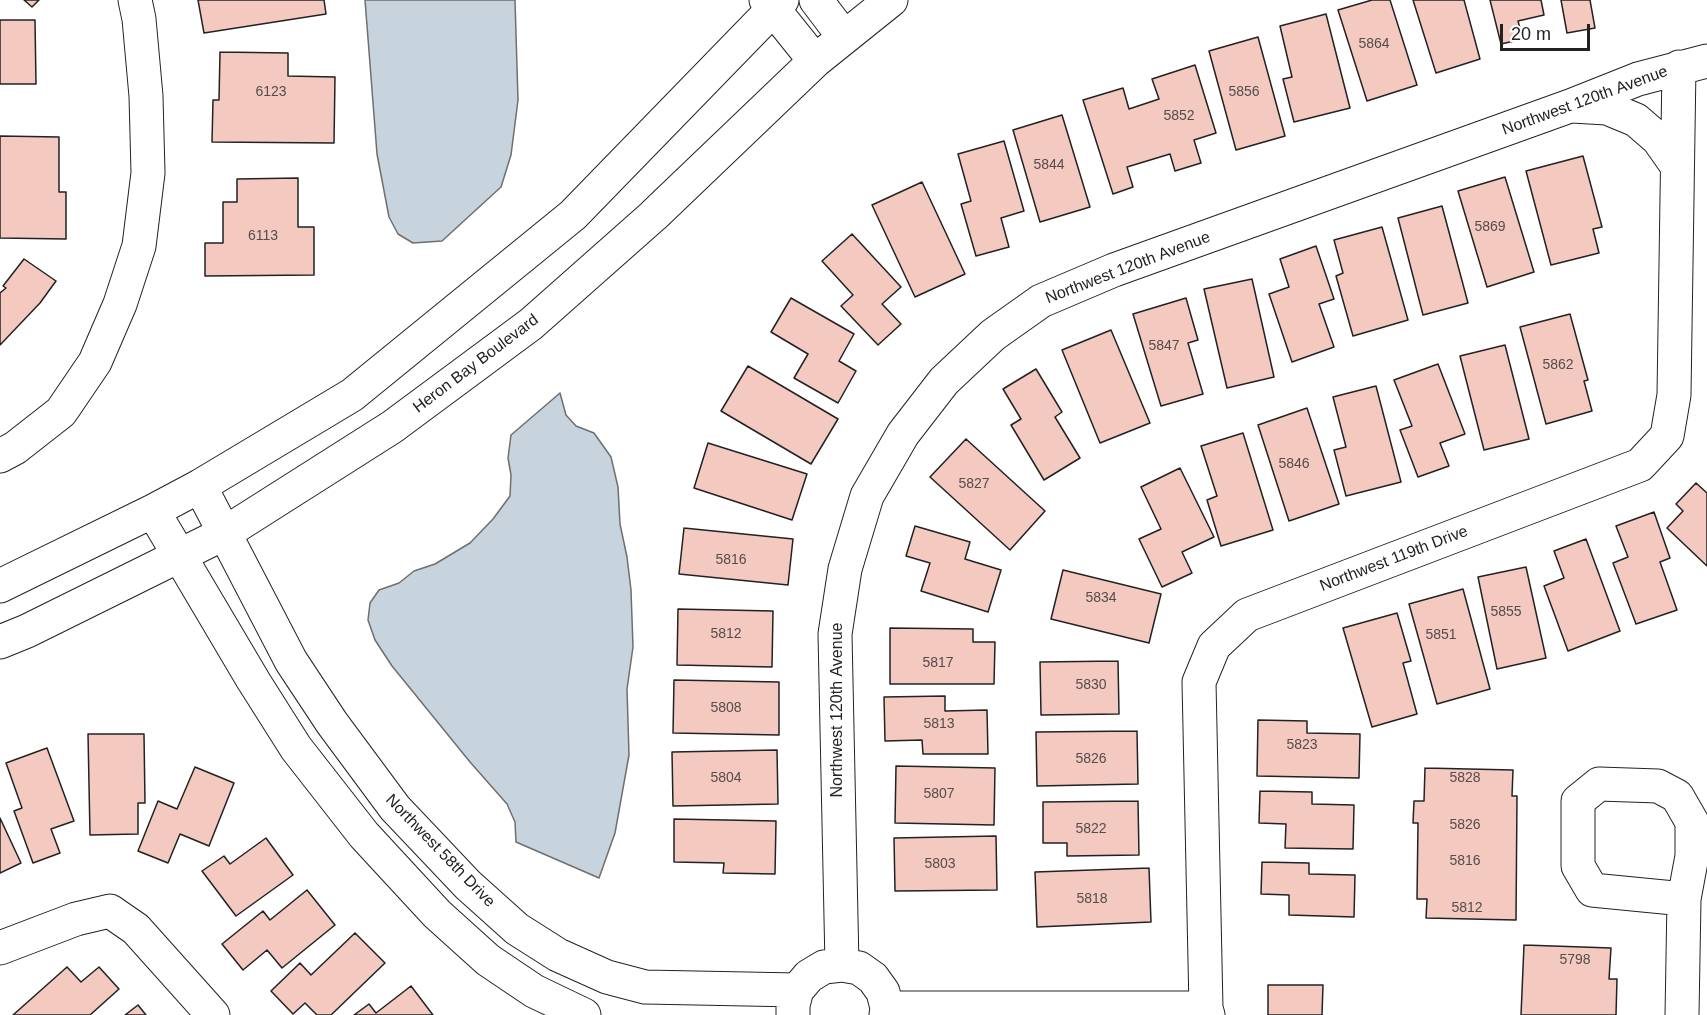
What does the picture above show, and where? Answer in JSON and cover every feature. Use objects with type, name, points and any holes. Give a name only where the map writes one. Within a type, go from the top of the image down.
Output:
[{"type":"street","points":[[0,456],[15,448],[61,412],[90,370],[120,304],[139,246],[148,173],[146,96],[139,19],[135,0]]},
{"type":"street","points":[[816,0],[844,37]]},
{"type":"street","name":"Heron Bay Boulevard","points":[[0,642],[27,632],[225,533],[392,427],[531,324],[653,216],[815,61],[891,0]]},
{"type":"street","points":[[0,586],[200,486],[352,395],[573,215],[774,3],[815,61]]},
{"type":"street","name":"Northwest 120th Avenue","points":[[842,965],[835,634],[845,569],[867,496],[903,434],[944,381],[993,335],[1041,301],[1114,270],[1570,106],[1638,79],[1693,64]]},
{"type":"street","name":"Northwest 119th Drive","points":[[1207,1012],[1199,682],[1214,646],[1247,615],[1640,465],[1667,436],[1674,395],[1677,166],[1693,64]]},
{"type":"street","points":[[1570,106],[1606,108],[1636,120],[1658,139],[1677,166]]},
{"type":"street","name":"Northwest 58th Drive","points":[[200,486],[291,661],[332,723],[395,808],[468,885],[517,928],[558,955],[607,977],[645,987],[795,1003]]},
{"type":"street","points":[[153,511],[252,680],[296,748],[364,835],[436,914],[488,960],[534,991],[584,1015]]},
{"type":"street","points":[[1682,1015],[1684,899]]},
{"type":"street","points":[[0,948],[76,919],[110,911],[136,928],[213,1015]]},
{"type":"street","points":[[795,1003],[809,976],[824,967],[842,965],[858,968],[873,978],[883,992],[887,1012],[1207,1012]]},
{"type":"shaded area","points":[[365,0],[515,0],[518,100],[511,155],[501,187],[442,241],[413,243],[398,234],[389,217],[377,154]]},
{"type":"shaded area","points":[[560,393],[566,415],[576,426],[594,433],[611,457],[618,487],[620,524],[631,590],[633,647],[627,689],[629,755],[615,833],[599,878],[516,842],[515,822],[507,804],[392,666],[375,640],[368,620],[370,603],[379,590],[399,583],[414,571],[435,564],[470,543],[493,519],[510,496],[511,475],[508,458],[511,435]]},
{"type":"building","points":[[24,0],[39,0],[32,7]]},
{"type":"building","points":[[198,0],[324,0],[326,14],[204,33]]},
{"type":"building","points":[[1372,0],[1390,0],[1417,85],[1367,101],[1338,10]]},
{"type":"building","points":[[1413,0],[1464,0],[1480,59],[1436,73]]},
{"type":"building","points":[[1490,0],[1541,0],[1544,15],[1518,21],[1523,39],[1501,44]]},
{"type":"building","points":[[1561,0],[1590,0],[1595,28],[1567,33]]},
{"type":"building","points":[[1326,14],[1350,108],[1294,122],[1283,79],[1292,77],[1280,26]]},
{"type":"building","points":[[0,20],[35,20],[36,84],[0,84]]},
{"type":"building","points":[[1258,37],[1285,136],[1236,150],[1209,51]]},
{"type":"building","points":[[220,52],[288,53],[288,76],[335,77],[334,143],[212,142],[213,100],[219,100]]},
{"type":"building","points":[[1195,65],[1216,133],[1194,140],[1201,163],[1175,171],[1170,154],[1127,167],[1133,187],[1113,194],[1083,100],[1123,88],[1129,109],[1159,99],[1152,79]]},
{"type":"building","points":[[1062,115],[1090,207],[1040,222],[1013,130]]},
{"type":"building","points":[[0,136],[59,137],[59,192],[66,192],[66,239],[0,238]]},
{"type":"building","points":[[1004,141],[1024,211],[1001,218],[1009,247],[976,256],[961,204],[971,201],[958,154]]},
{"type":"building","points":[[1583,156],[1602,227],[1593,229],[1599,253],[1551,265],[1526,171]]},
{"type":"building","points":[[1505,177],[1534,272],[1487,287],[1458,191]]},
{"type":"building","points":[[298,178],[298,227],[314,227],[314,275],[205,276],[205,243],[223,243],[223,202],[237,202],[237,179]]},
{"type":"building","points":[[922,182],[965,274],[915,297],[872,205]]},
{"type":"building","points":[[1442,206],[1468,303],[1423,315],[1398,218]]},
{"type":"building","points":[[1382,227],[1408,320],[1353,336],[1336,276],[1343,273],[1334,240]]},
{"type":"building","points":[[852,234],[901,287],[882,304],[901,324],[878,345],[841,306],[853,295],[822,261]]},
{"type":"building","points":[[1316,246],[1334,299],[1319,304],[1334,347],[1292,362],[1269,294],[1289,287],[1280,259]]},
{"type":"building","points":[[24,259],[56,281],[40,303],[0,345],[0,293],[6,288],[3,286]]},
{"type":"building","points":[[1252,279],[1274,377],[1227,388],[1204,289]]},
{"type":"building","points":[[791,298],[854,334],[839,361],[856,371],[838,403],[794,378],[808,354],[771,332]]},
{"type":"building","points":[[1186,298],[1198,340],[1188,343],[1203,394],[1161,406],[1133,314]]},
{"type":"building","points":[[1570,314],[1588,380],[1584,381],[1592,411],[1546,424],[1520,327]]},
{"type":"building","points":[[1111,330],[1150,423],[1100,443],[1062,350]]},
{"type":"building","points":[[1505,345],[1529,439],[1484,450],[1460,356]]},
{"type":"building","points":[[1438,364],[1465,434],[1440,443],[1449,466],[1418,477],[1400,430],[1412,426],[1394,380]]},
{"type":"building","points":[[748,366],[838,419],[811,464],[721,411]]},
{"type":"building","points":[[1036,369],[1062,412],[1055,417],[1080,458],[1044,480],[1011,425],[1021,419],[1003,389]]},
{"type":"building","points":[[1376,386],[1401,482],[1346,496],[1334,450],[1346,447],[1333,397]]},
{"type":"building","points":[[1307,408],[1339,504],[1289,521],[1258,425]]},
{"type":"building","points":[[1243,433],[1273,530],[1221,546],[1207,500],[1217,496],[1201,446]]},
{"type":"building","points":[[966,439],[1045,511],[1010,550],[930,477]]},
{"type":"building","points":[[708,443],[807,474],[792,520],[694,488]]},
{"type":"building","points":[[1180,468],[1214,537],[1182,552],[1192,573],[1162,587],[1139,539],[1161,529],[1141,487]]},
{"type":"building","points":[[1696,483],[1707,493],[1707,566],[1667,528],[1683,511],[1676,504]]},
{"type":"building","points":[[1654,512],[1670,558],[1660,562],[1677,610],[1636,624],[1613,563],[1628,557],[1616,526]]},
{"type":"building","points":[[915,526],[970,542],[965,559],[1001,570],[988,612],[921,591],[930,563],[906,556]]},
{"type":"building","points":[[684,528],[793,539],[788,585],[679,574]]},
{"type":"building","points":[[1586,539],[1620,631],[1568,651],[1544,586],[1564,578],[1554,551]]},
{"type":"building","points":[[1526,567],[1546,658],[1497,669],[1478,577]]},
{"type":"building","points":[[1063,570],[1161,594],[1149,643],[1051,619]]},
{"type":"building","points":[[1463,589],[1490,689],[1437,704],[1409,604]]},
{"type":"building","points":[[678,609],[773,611],[772,667],[677,665]]},
{"type":"building","points":[[1397,613],[1411,661],[1403,663],[1417,714],[1372,727],[1343,628]]},
{"type":"building","points":[[890,628],[973,629],[973,642],[995,642],[994,684],[890,684]]},
{"type":"building","points":[[1118,661],[1119,714],[1041,715],[1040,662]]},
{"type":"building","points":[[674,680],[779,682],[779,735],[673,733]]},
{"type":"building","points":[[945,696],[945,711],[987,710],[988,754],[923,754],[922,740],[885,741],[884,697]]},
{"type":"building","points":[[1258,720],[1307,721],[1307,733],[1360,734],[1359,778],[1257,776]]},
{"type":"building","points":[[1137,731],[1138,784],[1037,786],[1036,732]]},
{"type":"building","points":[[88,734],[144,734],[145,803],[138,803],[138,834],[90,835]]},
{"type":"building","points":[[47,748],[74,821],[51,829],[60,853],[33,863],[14,811],[22,808],[6,763]]},
{"type":"building","points":[[777,750],[778,804],[673,806],[672,752]]},
{"type":"building","points":[[896,766],[995,768],[994,825],[895,823]]},
{"type":"building","points":[[195,767],[234,783],[209,846],[180,834],[168,863],[138,851],[158,801],[177,809]]},
{"type":"building","points":[[1425,768],[1513,770],[1512,796],[1517,796],[1516,920],[1426,918],[1427,899],[1417,899],[1418,823],[1413,823],[1414,801],[1424,801]]},
{"type":"building","points":[[1260,791],[1312,792],[1312,804],[1354,805],[1353,849],[1285,848],[1286,824],[1259,823]]},
{"type":"building","points":[[1138,801],[1139,855],[1067,856],[1067,843],[1043,843],[1043,802]]},
{"type":"building","points":[[0,818],[21,863],[0,873]]},
{"type":"building","points":[[674,819],[776,821],[775,874],[723,873],[724,863],[674,862]]},
{"type":"building","points":[[996,836],[997,890],[895,891],[894,838]]},
{"type":"building","points":[[266,838],[293,875],[236,916],[202,871],[224,856],[230,864]]},
{"type":"building","points":[[1262,862],[1309,863],[1309,874],[1355,875],[1354,917],[1289,915],[1289,895],[1261,894]]},
{"type":"building","points":[[1149,868],[1151,922],[1037,927],[1035,872]]},
{"type":"building","points":[[307,890],[335,925],[282,968],[267,950],[243,970],[222,944],[263,911],[270,920]]},
{"type":"building","points":[[355,933],[385,963],[331,1015],[317,1015],[305,1003],[293,1014],[271,991],[300,963],[311,975]]},
{"type":"building","points":[[1524,945],[1611,948],[1609,979],[1617,979],[1616,1015],[1521,1015]]},
{"type":"building","points":[[67,967],[81,982],[99,967],[119,989],[90,1015],[13,1015]]},
{"type":"building","points":[[1268,985],[1323,985],[1322,1015],[1268,1015]]},
{"type":"building","points":[[411,986],[433,1015],[354,1015],[369,1004],[376,1013]]},
{"type":"building","points":[[138,1005],[146,1015],[125,1015]]}]
